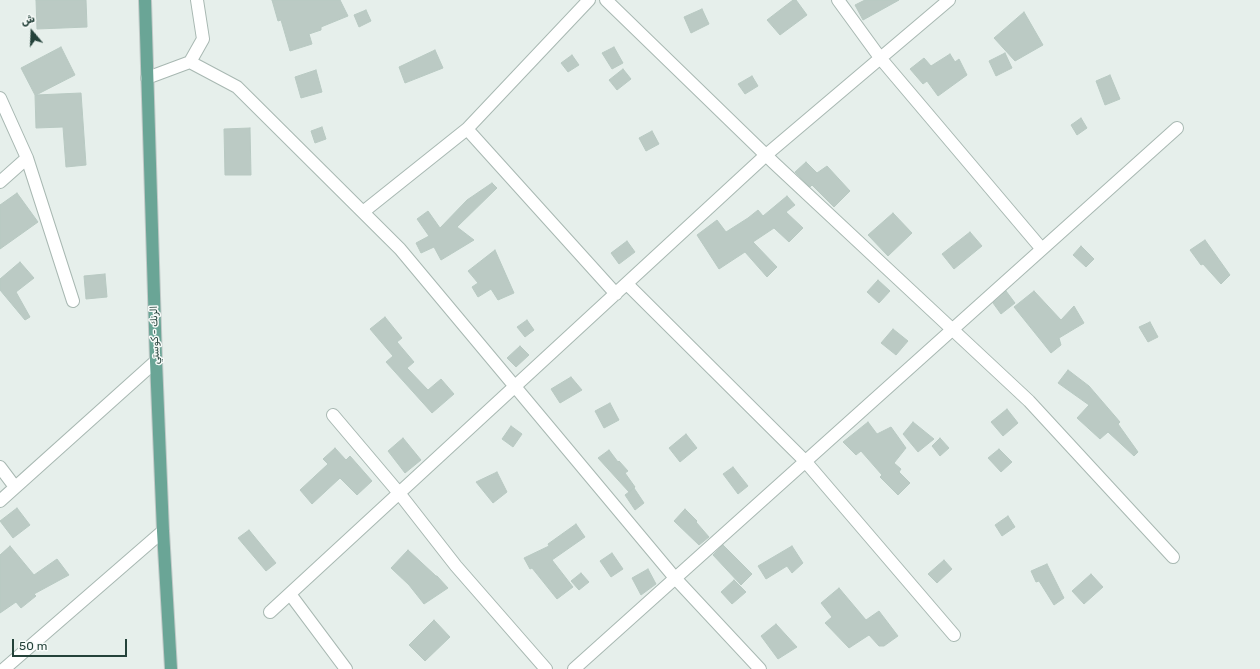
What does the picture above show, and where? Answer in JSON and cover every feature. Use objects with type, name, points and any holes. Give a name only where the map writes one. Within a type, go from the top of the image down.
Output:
[{"type":"main road","name":"الرنك - كوستي","points":[[145,0],[156,360],[163,531],[171,669]]},
{"type":"street","points":[[147,78],[190,62],[203,39],[197,0]]},
{"type":"street","points":[[363,212],[467,129],[589,0]]},
{"type":"street","points":[[606,0],[766,156],[1029,401],[1173,557]]},
{"type":"street","points":[[838,0],[880,59],[1042,248]]},
{"type":"street","points":[[270,612],[766,156],[949,0]]},
{"type":"street","points":[[190,62],[238,87],[400,248],[675,578],[760,669]]},
{"type":"street","points":[[0,98],[27,158],[73,300]]},
{"type":"street","points":[[574,669],[1177,128]]},
{"type":"street","points":[[467,129],[616,294]]},
{"type":"street","points":[[0,182],[27,158]]},
{"type":"street","points":[[627,284],[805,461],[954,635]]},
{"type":"street","points":[[0,501],[156,360]]},
{"type":"street","points":[[333,415],[399,493],[456,566],[546,669]]},
{"type":"street","points":[[0,467],[15,487]]},
{"type":"street","points":[[4,669],[163,531]]},
{"type":"street","points":[[290,594],[346,669]]},
{"type":"building","points":[[36,0],[86,0],[87,27],[37,29]]},
{"type":"building","points":[[272,0],[340,0],[348,16],[321,27],[321,30],[309,34],[312,44],[290,51],[281,20],[278,21]]},
{"type":"building","points":[[793,0],[796,0],[807,15],[780,35],[767,20]]},
{"type":"building","points":[[865,0],[899,0],[863,20],[855,5]]},
{"type":"building","points":[[702,9],[709,24],[691,33],[684,17]]},
{"type":"building","points":[[366,10],[371,21],[359,27],[354,15]]},
{"type":"building","points":[[1024,12],[1043,45],[1015,61],[994,38]]},
{"type":"building","points":[[61,47],[75,75],[36,95],[81,93],[86,165],[66,167],[63,127],[36,128],[35,95],[21,68]]},
{"type":"building","points":[[614,47],[623,63],[612,69],[602,53]]},
{"type":"building","points":[[435,50],[443,68],[405,83],[399,67]]},
{"type":"building","points":[[1005,53],[1012,68],[996,76],[989,61]]},
{"type":"building","points":[[950,54],[955,62],[959,59],[967,75],[938,96],[927,81],[923,84],[910,69],[924,58],[931,66]]},
{"type":"building","points":[[572,55],[579,65],[568,72],[561,63]]},
{"type":"building","points":[[623,69],[631,79],[617,90],[609,80]]},
{"type":"building","points":[[316,70],[322,92],[301,98],[295,77]]},
{"type":"building","points":[[1110,75],[1120,99],[1105,105],[1096,81]]},
{"type":"building","points":[[752,76],[758,86],[745,94],[738,84]]},
{"type":"building","points":[[1081,118],[1087,128],[1077,135],[1071,125]]},
{"type":"building","points":[[322,127],[326,139],[315,143],[311,131]]},
{"type":"building","points":[[250,128],[251,175],[225,175],[224,129]]},
{"type":"building","points":[[652,131],[659,144],[646,151],[639,138]]},
{"type":"building","points":[[806,162],[817,173],[827,166],[850,191],[834,207],[812,185],[810,187],[795,172]]},
{"type":"building","points":[[492,183],[497,188],[457,227],[474,240],[441,260],[434,247],[421,253],[416,243],[429,236],[417,219],[428,211],[440,228],[467,200]]},
{"type":"building","points":[[17,193],[38,222],[0,249],[0,205]]},
{"type":"building","points":[[787,196],[795,205],[786,212],[803,228],[789,242],[774,228],[753,242],[777,267],[767,277],[745,252],[719,269],[697,235],[717,220],[726,232],[758,210],[763,216]]},
{"type":"building","points":[[893,213],[912,233],[888,256],[868,235]]},
{"type":"building","points":[[970,232],[982,246],[954,269],[942,254]]},
{"type":"building","points":[[1205,240],[1230,275],[1221,284],[1203,264],[1201,265],[1190,250]]},
{"type":"building","points":[[627,241],[635,252],[619,264],[611,253]]},
{"type":"building","points":[[1081,246],[1094,259],[1086,267],[1073,255]]},
{"type":"building","points":[[495,250],[514,293],[498,300],[491,289],[478,297],[472,287],[478,283],[468,271]]},
{"type":"building","points":[[20,262],[34,278],[16,292],[30,317],[25,320],[0,290],[0,279]]},
{"type":"building","points":[[105,274],[107,297],[86,299],[84,276]]},
{"type":"building","points":[[878,280],[890,291],[879,303],[867,292]]},
{"type":"building","points":[[1006,291],[1015,303],[1001,314],[993,303]]},
{"type":"building","points":[[1034,291],[1061,320],[1074,306],[1084,323],[1059,338],[1061,345],[1051,353],[1014,307]]},
{"type":"building","points":[[385,317],[402,338],[397,342],[414,362],[407,368],[428,390],[441,379],[454,394],[432,413],[386,362],[393,356],[370,329]]},
{"type":"building","points":[[527,320],[534,330],[525,337],[517,327]]},
{"type":"building","points":[[1150,322],[1158,337],[1148,342],[1139,327]]},
{"type":"building","points":[[893,329],[908,341],[896,355],[881,343]]},
{"type":"building","points":[[520,346],[529,355],[516,367],[507,358]]},
{"type":"building","points":[[1068,370],[1089,386],[1120,422],[1118,424],[1138,452],[1134,456],[1108,432],[1100,439],[1077,418],[1089,405],[1058,383]]},
{"type":"building","points":[[571,377],[582,390],[560,403],[551,389]]},
{"type":"building","points":[[610,403],[619,420],[604,428],[595,411]]},
{"type":"building","points":[[1007,409],[1018,423],[1003,436],[991,422]]},
{"type":"building","points":[[868,422],[877,434],[891,427],[906,448],[894,463],[901,469],[899,472],[910,483],[898,495],[880,477],[882,475],[861,451],[856,455],[843,442]]},
{"type":"building","points":[[913,422],[934,439],[918,452],[903,434]]},
{"type":"building","points":[[511,426],[522,434],[513,447],[502,439]]},
{"type":"building","points":[[686,434],[697,448],[680,462],[669,448]]},
{"type":"building","points":[[403,438],[421,460],[405,473],[388,451]]},
{"type":"building","points":[[940,438],[949,448],[940,456],[932,446]]},
{"type":"building","points":[[335,448],[346,460],[350,456],[372,481],[357,495],[340,478],[312,504],[300,490],[328,464],[323,459]]},
{"type":"building","points":[[999,449],[1012,462],[1001,472],[988,458]]},
{"type":"building","points":[[609,450],[618,462],[619,461],[628,471],[625,473],[635,487],[629,492],[598,458]]},
{"type":"building","points":[[733,467],[748,486],[738,494],[723,474]]},
{"type":"building","points":[[497,472],[507,492],[493,503],[476,482]]},
{"type":"building","points":[[634,488],[644,503],[635,510],[625,495]]},
{"type":"building","points":[[17,508],[30,525],[13,538],[0,521]]},
{"type":"building","points":[[685,509],[697,521],[696,522],[709,537],[699,545],[674,521]]},
{"type":"building","points":[[1008,516],[1015,527],[1002,536],[995,525]]},
{"type":"building","points":[[576,524],[585,537],[552,560],[573,587],[557,599],[532,568],[530,569],[524,558],[549,546],[548,544]]},
{"type":"building","points":[[249,530],[276,563],[266,571],[238,538]]},
{"type":"building","points":[[723,545],[752,574],[741,585],[713,555]]},
{"type":"building","points":[[10,546],[34,575],[57,559],[69,575],[34,594],[36,596],[21,608],[16,602],[0,613],[0,555]]},
{"type":"building","points":[[792,546],[803,563],[792,573],[787,566],[766,579],[758,566]]},
{"type":"building","points":[[408,550],[448,588],[424,604],[409,585],[391,568]]},
{"type":"building","points":[[612,553],[623,569],[611,577],[600,561]]},
{"type":"building","points":[[944,560],[952,569],[937,583],[928,574]]},
{"type":"building","points":[[1047,564],[1064,598],[1054,605],[1039,581],[1036,582],[1031,571]]},
{"type":"building","points":[[648,569],[656,584],[641,595],[632,578]]},
{"type":"building","points":[[581,573],[589,582],[579,590],[571,581]]},
{"type":"building","points":[[1091,574],[1103,587],[1084,604],[1072,591]]},
{"type":"building","points":[[734,580],[746,592],[732,604],[721,592]]},
{"type":"building","points":[[839,588],[866,620],[879,611],[898,636],[884,646],[879,646],[869,635],[849,648],[825,623],[832,617],[821,603]]},
{"type":"building","points":[[434,620],[450,637],[425,661],[409,645]]},
{"type":"building","points":[[776,624],[797,647],[778,659],[761,636]]}]
